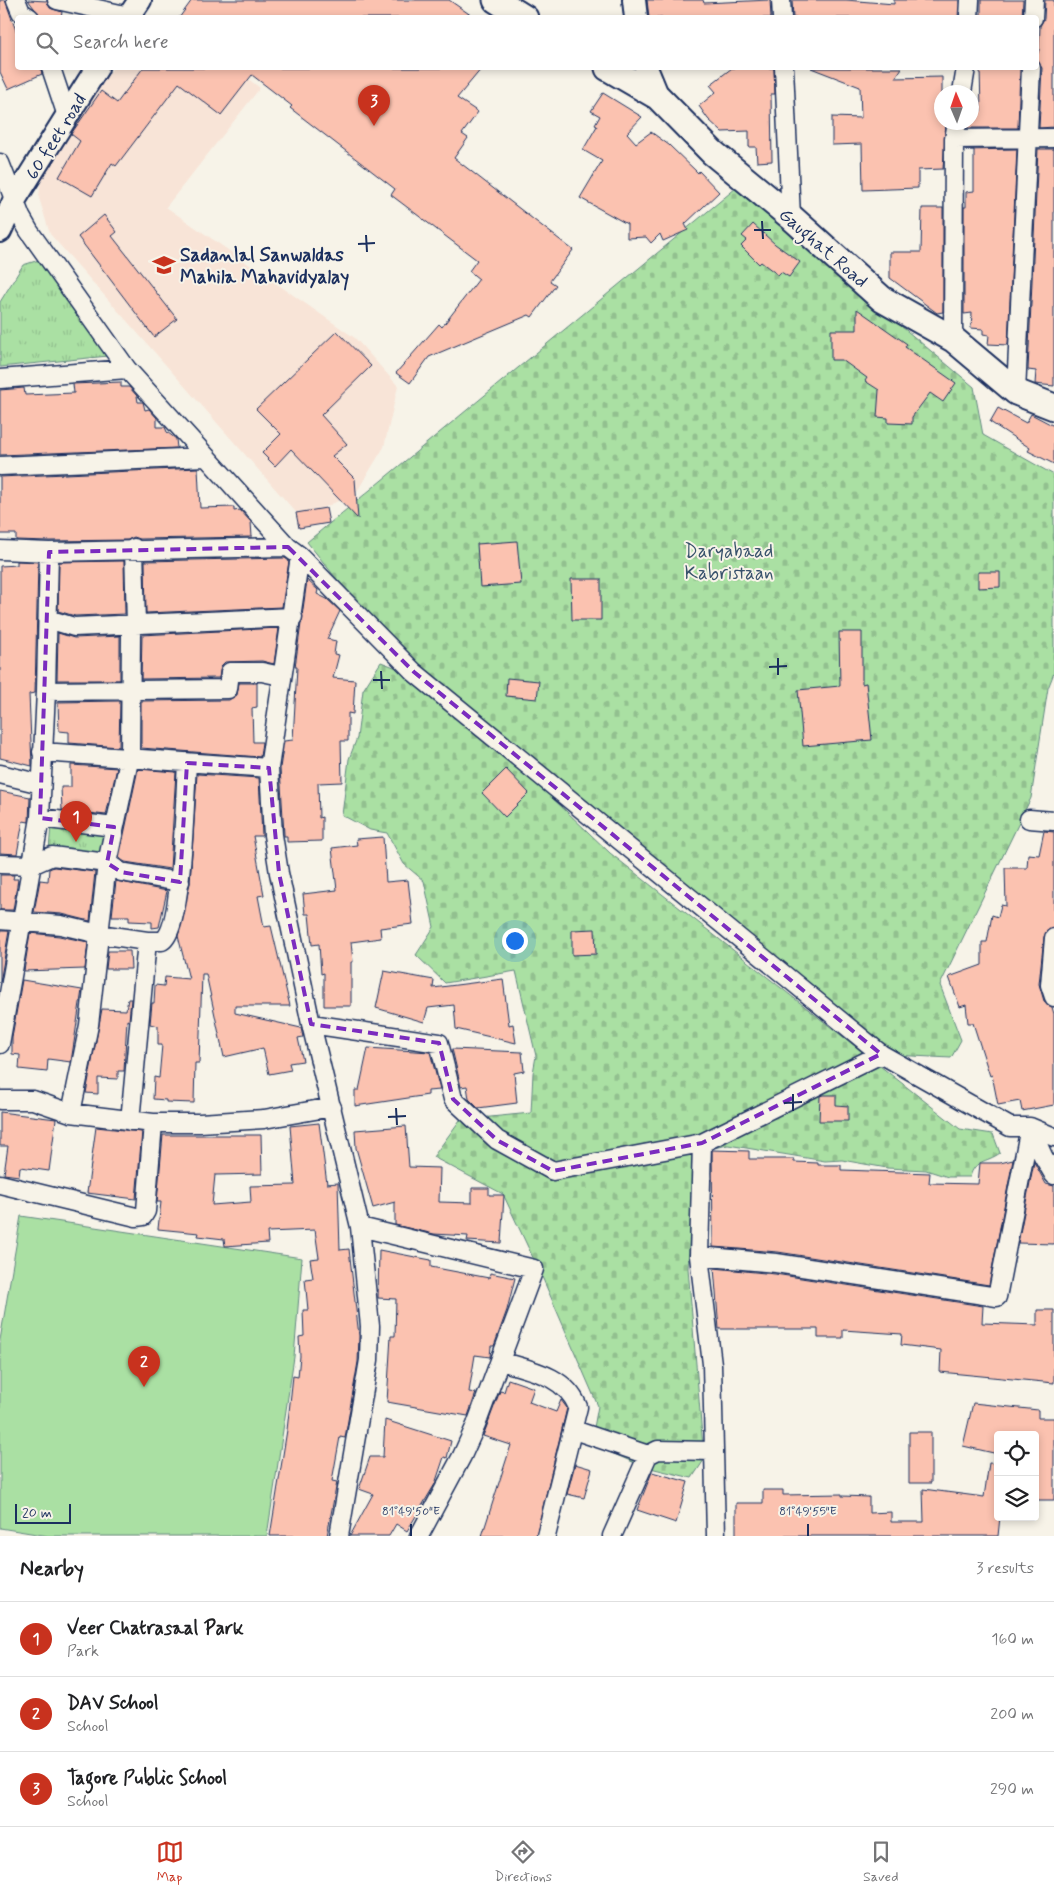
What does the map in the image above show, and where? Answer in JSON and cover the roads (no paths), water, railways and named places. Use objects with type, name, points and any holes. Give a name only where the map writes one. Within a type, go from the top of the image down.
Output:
[{"type":"main road","points":[[496,0],[520,15]]},
{"type":"main road","name":"Gaughat Road","points":[[611,70],[658,97],[712,152],[791,216],[882,299],[953,339],[1016,392],[1054,407]]},
{"type":"street","points":[[16,0],[21,12],[26,15]]},
{"type":"street","points":[[57,0],[133,11]]},
{"type":"street","points":[[634,0],[636,15]]},
{"type":"street","points":[[781,0],[782,15]]},
{"type":"street","points":[[969,15],[970,0]]},
{"type":"street","points":[[1034,0],[1034,15]]},
{"type":"street","points":[[53,70],[67,116]]},
{"type":"street","name":"60 feet road","points":[[0,231],[15,199],[96,70]]},
{"type":"street","points":[[647,70],[658,97]]},
{"type":"street","points":[[784,70],[791,216]]},
{"type":"street","points":[[963,85],[966,70]]},
{"type":"street","points":[[1016,392],[1030,70]]},
{"type":"street","points":[[953,339],[956,131],[1054,138]]},
{"type":"street","points":[[0,163],[21,217],[29,232],[127,369],[205,457],[294,552],[414,672],[881,1054],[1010,1127],[1030,1126],[1054,1137]]},
{"type":"street","points":[[0,379],[127,369]]},
{"type":"street","points":[[0,466],[205,457]]},
{"type":"street","points":[[0,550],[49,552],[134,548],[294,552]]},
{"type":"street","points":[[134,548],[136,625]]},
{"type":"street","points":[[0,1044],[4,1003],[22,924],[40,818],[46,691],[49,552]]},
{"type":"street","points":[[294,552],[293,617],[281,676],[269,768],[273,835],[279,873],[311,1024],[360,1227],[369,1318],[368,1360],[339,1536]]},
{"type":"street","points":[[48,619],[74,627],[293,617]]},
{"type":"street","points":[[71,1112],[89,1025],[107,863],[130,756],[131,627],[136,625]]},
{"type":"street","points":[[46,691],[228,689],[230,672],[262,672],[281,676]]},
{"type":"street","points":[[42,752],[130,756],[187,763],[269,768]]},
{"type":"street","points":[[0,920],[22,924],[61,925],[99,934],[147,941],[162,941],[167,938],[180,882],[187,763]]},
{"type":"street","points":[[0,774],[41,784]]},
{"type":"street","points":[[40,818],[114,827]]},
{"type":"street","points":[[1029,819],[1054,822]]},
{"type":"street","points":[[0,864],[32,865],[52,856],[107,863],[121,872],[180,882]]},
{"type":"street","points":[[1054,938],[1050,985],[1054,997]]},
{"type":"street","points":[[130,1120],[147,941]]},
{"type":"street","points":[[311,1024],[439,1043],[453,1099],[498,1140],[553,1171],[702,1143],[881,1054]]},
{"type":"street","points":[[0,1100],[33,1100],[71,1112],[153,1123],[200,1123],[264,1119],[332,1106]]},
{"type":"street","points":[[0,1184],[136,1217],[143,1216],[146,1211],[153,1123]]},
{"type":"street","points":[[1030,1126],[1042,1156],[1054,1175]]},
{"type":"street","points":[[700,1256],[776,1264],[997,1297],[1030,1126]]},
{"type":"street","points":[[702,1143],[700,1256],[712,1364],[716,1536]]},
{"type":"street","points":[[360,1227],[534,1269],[462,1456],[419,1536]]},
{"type":"street","points":[[500,1361],[554,1378],[573,1394],[578,1407],[574,1430],[546,1536]]},
{"type":"street","points":[[574,1430],[648,1456]]},
{"type":"street","points":[[612,1536],[648,1456],[658,1450],[714,1451]]},
{"type":"place","name":"Tagore Public School","points":[[374,126]]},
{"type":"place","name":"Sadanlal Sanwaldas Mahila Mahavidyalay","points":[[164,265]]},
{"type":"place","name":"Veer Chatrasaal Park","points":[[76,842]]},
{"type":"place","name":"DAV School","points":[[144,1387]]},
{"type":"park label","name":"Daryabaad Kabristaan","points":[[729,561]]}]
